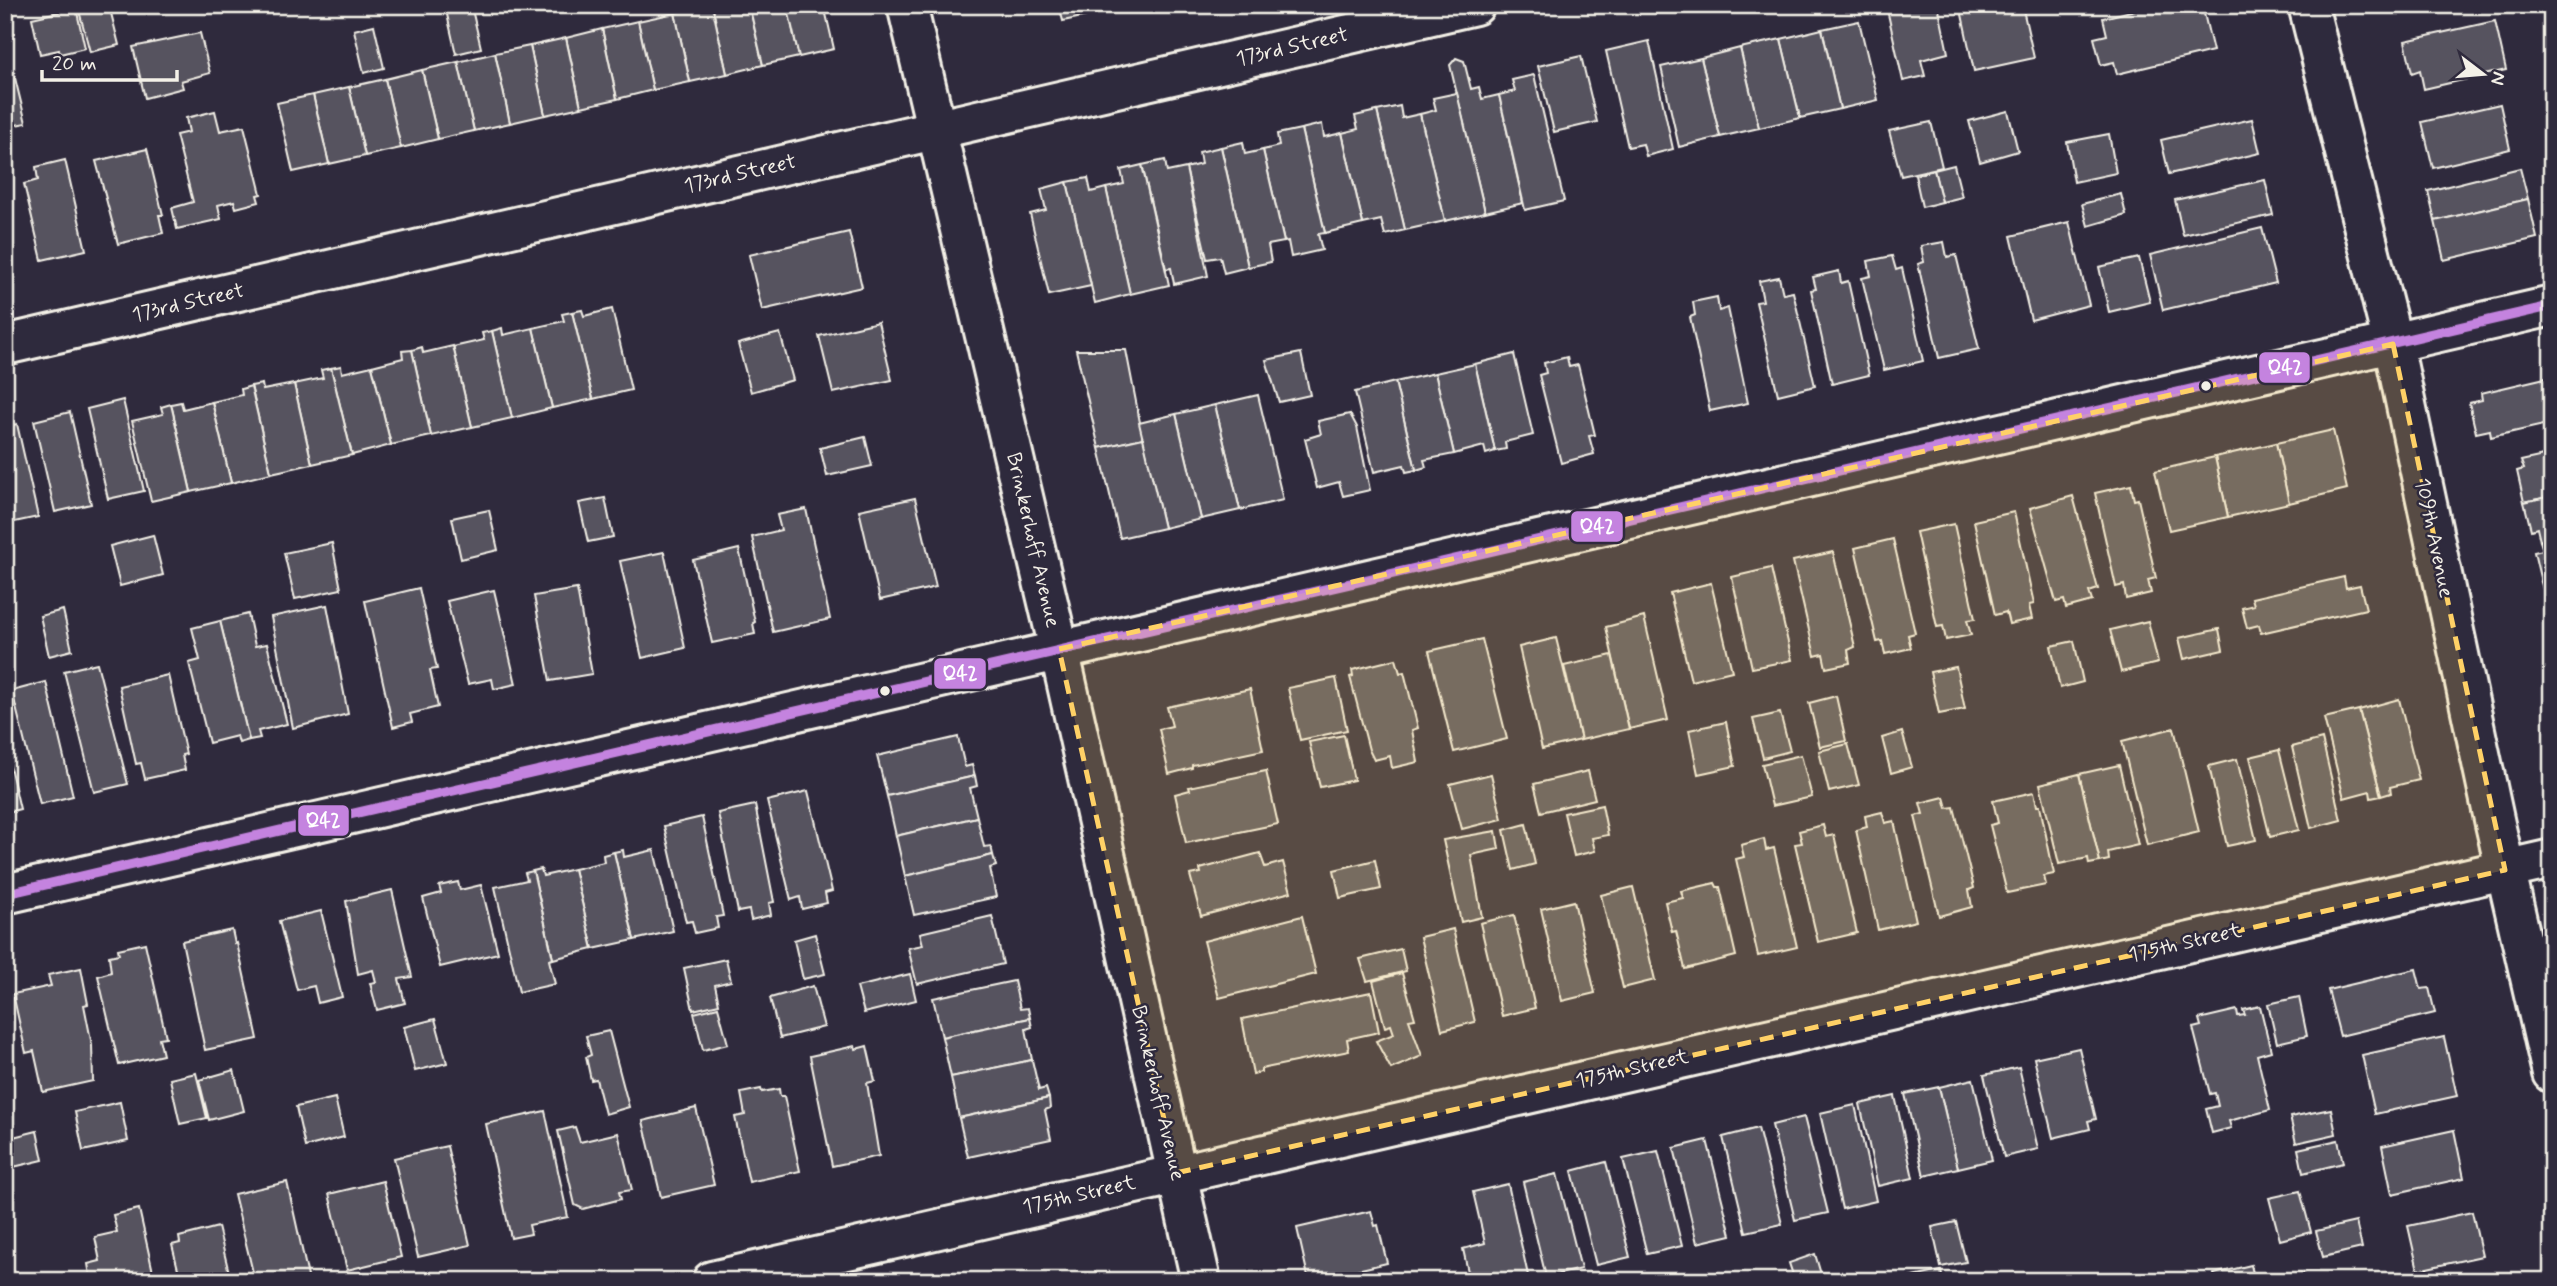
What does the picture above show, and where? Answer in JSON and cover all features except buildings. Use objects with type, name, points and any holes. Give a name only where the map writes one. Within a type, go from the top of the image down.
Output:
[{"type":"street","name":"Brinkerhoff Avenue","points":[[907,5],[1059,649],[1201,1281]]},
{"type":"street","name":"173rd Street","points":[[5,345],[1475,5]]},
{"type":"street","name":"109th Avenue","points":[[2308,5],[2393,344],[2505,870],[2552,1073]]},
{"type":"street","points":[[5,894],[2552,306]]},
{"type":"street","name":"175th Street","points":[[712,1281],[2552,859]]},
{"type":"highlighted area","points":[[2393,344],[2505,870],[1176,1173],[1059,649]]},
{"type":"transit line","name":"Q42","points":[[5,894],[2552,306]]}]
